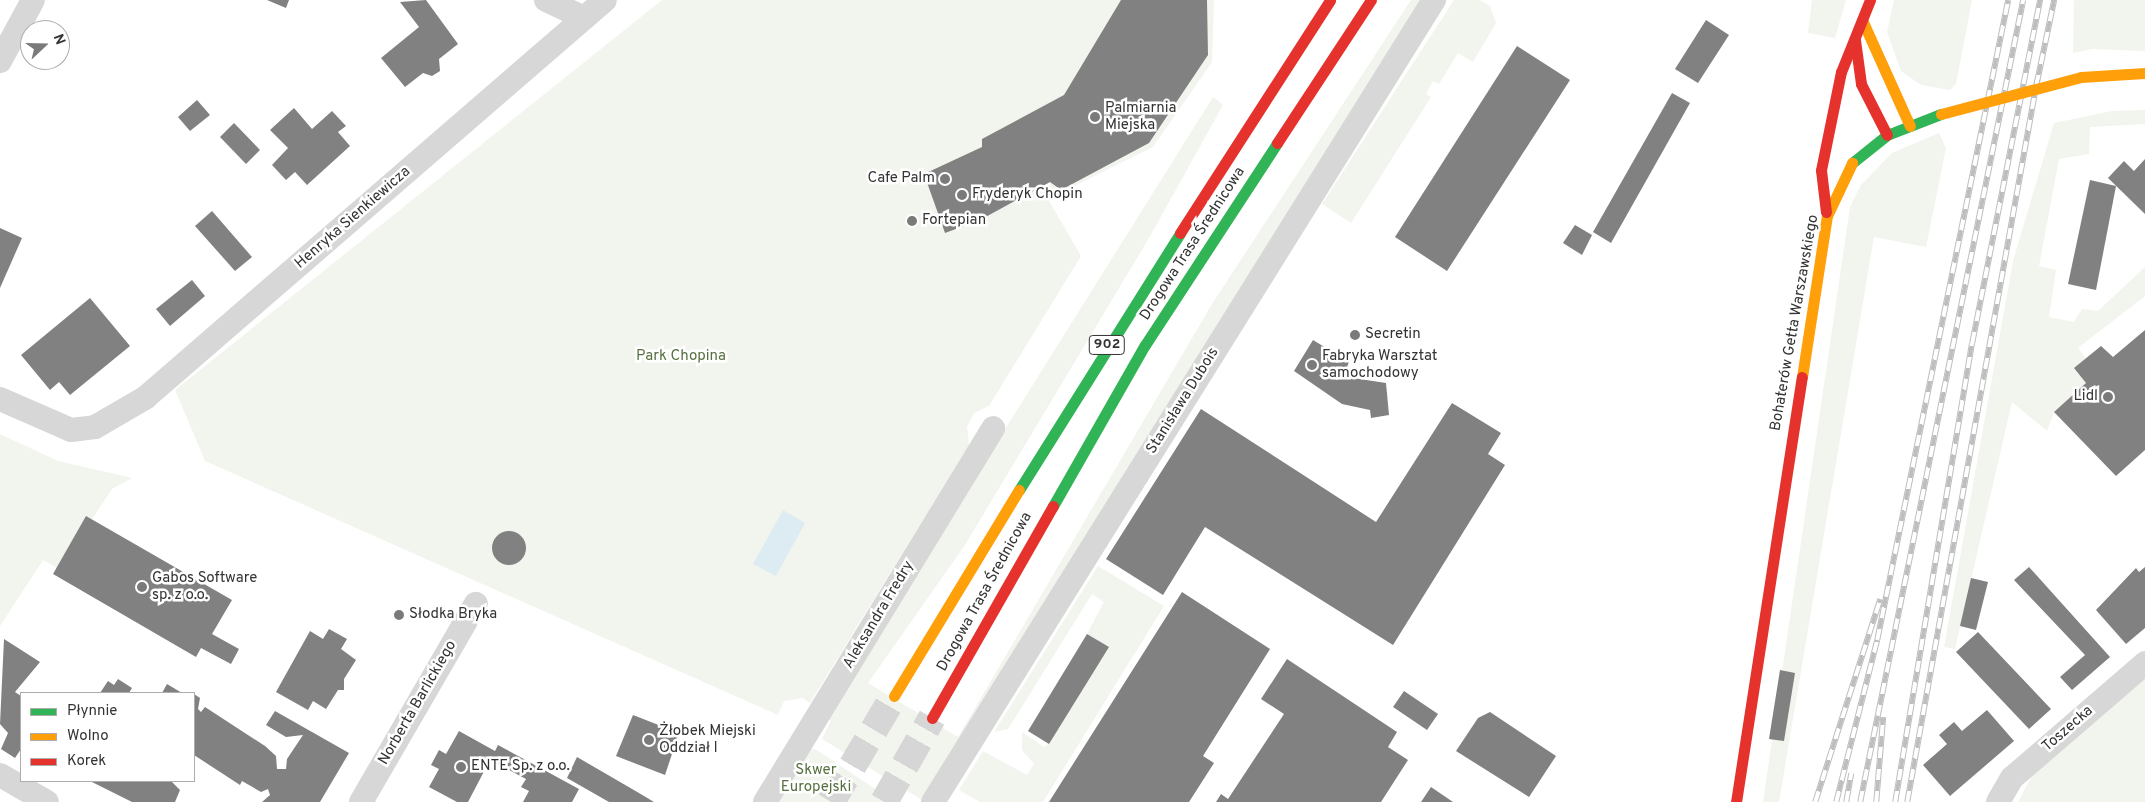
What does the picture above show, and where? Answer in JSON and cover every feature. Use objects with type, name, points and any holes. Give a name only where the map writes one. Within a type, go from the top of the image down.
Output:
[{"type":"main road","name":"Drogowa Trasa Średnicowa","points":[[894,696],[1087,378],[1330,0]]},
{"type":"main road","name":"Drogowa Trasa Średnicowa","points":[[932,718],[1145,345],[1371,0]]},
{"type":"main road","points":[[1827,216],[1821,170],[1841,72],[1863,22],[1870,0]]},
{"type":"main road","points":[[1863,22],[1910,126]]},
{"type":"main road","points":[[1855,40],[1861,84],[1887,136]]},
{"type":"main road","name":"Bohaterów Getta Warszawskiego","points":[[1736,802],[1827,216],[1848,167],[1887,136],[1941,114],[2081,76],[2145,73]]},
{"type":"street","points":[[0,61],[33,0]]},
{"type":"street","points":[[546,0],[584,18]]},
{"type":"street","name":"Henryka Sienkiewicza","points":[[0,399],[71,430],[95,427],[145,398],[605,0]]},
{"type":"street","name":"Stanisława Dubois","points":[[933,802],[1434,0]]},
{"type":"street","name":"Aleksandra Fredry","points":[[765,802],[993,428]]},
{"type":"street","name":"Norberta Barlickiego","points":[[361,802],[476,604]]},
{"type":"street","name":"Toszecka","points":[[1998,802],[2012,778],[2145,663]]},
{"type":"street","points":[[0,775],[47,802]]},
{"type":"green space","name":"Park Chopina","points":[[662,0],[1214,0],[1212,62],[1153,147],[1048,199],[1081,256],[989,406],[974,413],[967,427],[969,445],[810,703],[802,698],[784,701],[778,715],[205,461],[175,390]]},
{"type":"green space","points":[[1411,0],[1423,0],[922,800],[822,739],[831,721],[825,717],[1213,97],[1223,105],[1149,238],[965,545],[868,683],[958,737],[1212,304]]},
{"type":"green space","points":[[1454,0],[1480,0],[1490,6],[1496,23],[1473,62],[1458,53],[1439,84],[1433,81],[1426,94],[1431,97],[1351,223],[1322,204]]},
{"type":"green space","points":[[1812,0],[1846,0],[1835,38],[1808,33]]},
{"type":"green space","points":[[1894,0],[1972,0],[1956,84],[1950,90],[1921,85],[1901,71],[1887,32]]},
{"type":"green space","points":[[2074,0],[2145,0],[2145,51],[2092,49],[2073,53]]},
{"type":"green space","points":[[2145,110],[2145,124],[2090,127],[2089,154],[2059,159],[2039,266],[2056,270],[2049,317],[2074,322],[2082,309],[2098,311],[2145,267],[2145,296],[2078,348],[2086,359],[2086,383],[2054,412],[2047,431],[2012,402],[1955,649],[1944,647],[2013,261],[2054,123],[2112,111]]},
{"type":"green space","points":[[1939,133],[1946,148],[1926,247],[1874,237],[1779,802],[1763,802],[1850,207],[1861,185],[1892,153]]},
{"type":"green space","points":[[0,434],[58,461],[132,478],[112,489],[59,569],[43,560],[0,626]]},
{"type":"green space","points":[[1098,566],[1164,606],[1043,802],[980,802],[959,790],[983,751],[1027,775],[1034,764],[1022,750],[1022,732],[1044,747],[1049,744],[1108,647],[1087,634],[1104,602],[1092,594],[1008,729],[994,732]]},
{"type":"green space","points":[[2145,679],[2145,802],[2018,802],[2034,772]]},
{"type":"green space","name":"Skwer Europejski","points":[[815,749],[895,802],[774,802],[805,750]]},
{"type":"shaded area","points":[[783,510],[805,523],[776,576],[753,564]]},
{"type":"building","points":[[267,0],[289,0],[286,8]]},
{"type":"building","points":[[426,0],[458,44],[439,59],[440,71],[432,76],[423,73],[405,87],[381,58],[419,27],[400,2]]},
{"type":"building","name":"Palmiarnia Miejska","points":[[1121,0],[1207,0],[1208,55],[1149,143],[1061,190],[1050,182],[980,220],[945,233],[924,174],[982,147],[982,139],[1064,95]]},
{"type":"building","points":[[1706,20],[1729,35],[1698,83],[1675,69]]},
{"type":"building","points":[[1517,46],[1570,80],[1447,271],[1395,237]]},
{"type":"building","points":[[1672,93],[1690,103],[1611,243],[1593,232]]},
{"type":"building","points":[[197,100],[210,115],[190,131],[178,117]]},
{"type":"building","points":[[294,108],[312,129],[332,111],[346,126],[338,132],[350,146],[307,185],[295,172],[286,180],[272,165],[288,148],[270,130]]},
{"type":"building","points":[[234,123],[260,150],[246,164],[220,137]]},
{"type":"building","points":[[2145,159],[2145,214],[2108,178],[2124,161],[2134,171]]},
{"type":"building","points":[[2090,180],[2116,186],[2096,290],[2068,284]]},
{"type":"building","points":[[212,211],[252,257],[235,271],[195,226]]},
{"type":"building","points":[[1575,225],[1592,235],[1582,255],[1563,243]]},
{"type":"building","points":[[0,228],[22,238],[0,288]]},
{"type":"building","points":[[192,280],[205,296],[170,326],[156,309]]},
{"type":"building","points":[[90,298],[130,346],[70,395],[59,382],[50,390],[21,355]]},
{"type":"building","name":"Lidl","points":[[2145,330],[2145,450],[2116,476],[2054,412],[2086,383],[2074,368],[2101,346],[2113,357]]},
{"type":"building","points":[[1313,340],[1349,362],[1345,372],[1353,378],[1386,383],[1389,415],[1371,418],[1370,410],[1342,404],[1294,371]]},
{"type":"building","points":[[1452,403],[1501,433],[1488,454],[1505,465],[1393,645],[1205,527],[1163,595],[1106,559],[1201,409],[1376,522]]},
{"type":"building","name":"Gabos Software sp. z o.o.","points":[[86,516],[232,600],[212,634],[239,649],[231,664],[201,648],[196,657],[53,574]]},
{"type":"building","points":[[509,531],[521,536],[526,548],[521,560],[509,565],[497,560],[492,548],[497,536]]},
{"type":"building","points":[[2029,567],[2110,657],[2072,690],[2060,677],[2085,655],[2014,580]]},
{"type":"building","points":[[2145,567],[2145,628],[2126,644],[2096,610],[2136,568],[2139,572]]},
{"type":"building","points":[[1971,578],[1988,582],[1976,630],[1960,626]]},
{"type":"building","points":[[1182,592],[1270,649],[1203,756],[1214,763],[1189,802],[1049,802]]},
{"type":"building","points":[[329,629],[347,639],[341,649],[356,660],[344,679],[344,690],[338,690],[326,709],[313,701],[308,710],[276,692],[310,631],[323,639]]},
{"type":"building","points":[[1978,632],[2051,709],[2029,729],[1956,652]]},
{"type":"building","points":[[1087,634],[1109,647],[1049,744],[1028,731]]},
{"type":"building","points":[[4,639],[40,662],[15,692],[20,695],[20,750],[15,758],[1,749],[8,733],[0,724]]},
{"type":"building","points":[[1287,659],[1397,732],[1388,747],[1408,760],[1381,802],[1216,802],[1221,794],[1228,799],[1284,714],[1261,699]]},
{"type":"building","points":[[1780,670],[1795,673],[1784,741],[1769,739]]},
{"type":"building","points":[[118,679],[132,688],[130,692],[101,692],[108,681],[114,685]]},
{"type":"building","points":[[167,684],[180,692],[163,692]]},
{"type":"building","points":[[1404,691],[1438,714],[1427,730],[1393,707]]},
{"type":"building","points":[[195,695],[200,698],[198,709],[201,712],[205,707],[265,746],[276,756],[277,769],[286,769],[287,759],[303,735],[286,737],[266,725],[275,711],[349,753],[320,802],[262,802],[270,795],[268,789],[261,792],[242,781],[240,785],[195,756]]},
{"type":"building","points":[[1987,710],[2014,741],[1950,796],[1923,765],[1947,744],[1939,735],[1954,722],[1962,731]]},
{"type":"building","points":[[1490,712],[1556,756],[1529,797],[1456,751],[1478,718]]},
{"type":"building","name":"Żłobek Miejski Oddział I","points":[[633,715],[679,733],[665,775],[616,756]]},
{"type":"building","points":[[459,731],[495,751],[498,745],[579,789],[572,802],[523,802],[529,791],[521,787],[526,779],[490,760],[468,802],[457,802],[429,787],[439,769],[431,765],[439,750],[446,754]]},
{"type":"building","points":[[577,757],[654,802],[609,802],[567,778]]},
{"type":"building","points":[[92,782],[172,782],[180,790],[175,802],[132,802]]},
{"type":"building","points":[[1431,787],[1453,802],[1421,802]]},
{"type":"tunnel","points":[[831,802],[894,696]]},
{"type":"tunnel","points":[[884,802],[932,718]]},
{"type":"railway","points":[[1836,802],[1877,640],[2008,0]]},
{"type":"railway","points":[[1860,802],[2023,0]]},
{"type":"railway","points":[[1895,802],[1972,343],[2040,0]]},
{"type":"railway","points":[[2036,86],[2054,0]]},
{"type":"railway","points":[[1907,802],[2037,80]]},
{"type":"railway","points":[[1815,802],[1880,599]]},
{"type":"railway","points":[[1876,802],[1883,717]]},
{"type":"railway","points":[[1846,802],[1851,773]]},
{"type":"traffic: fast","points":[[1852,163],[1887,135],[1941,114]]},
{"type":"traffic: fast","points":[[1053,506],[1145,345],[1277,143]]},
{"type":"traffic: fast","points":[[1019,490],[1180,233]]},
{"type":"traffic: slow","points":[[1863,22],[1910,126]]},
{"type":"traffic: slow","points":[[2081,77],[2145,73]]},
{"type":"traffic: slow","points":[[1941,114],[2081,77]]},
{"type":"traffic: slow","points":[[1802,377],[1827,216],[1852,163]]},
{"type":"traffic: slow","points":[[894,696],[1019,490]]},
{"type":"traffic: jam","points":[[1180,233],[1330,0]]},
{"type":"traffic: jam","points":[[1277,143],[1371,0]]},
{"type":"traffic: jam","points":[[1826,212],[1821,170],[1841,72],[1870,0]]},
{"type":"traffic: jam","points":[[1855,40],[1861,84],[1887,135]]},
{"type":"traffic: jam","points":[[1736,802],[1802,377]]},
{"type":"traffic: jam","points":[[932,718],[1053,506]]},
{"type":"place","name":"Palmiarnia Miejska","points":[[1095,117]]},
{"type":"place","name":"Cafe Palm","points":[[945,179]]},
{"type":"place","name":"Fryderyk Chopin","points":[[962,195]]},
{"type":"place","name":"Fortepian","points":[[912,221]]},
{"type":"place","name":"Secretin","points":[[1355,335]]},
{"type":"place","name":"Fabryka Warsztat samochodowy","points":[[1312,365]]},
{"type":"place","name":"Lidl","points":[[2108,397]]},
{"type":"place","name":"Gabos Software sp. z o.o.","points":[[142,587]]},
{"type":"place","name":"Słodka Bryka","points":[[399,615]]},
{"type":"place","name":"Żłobek Miejski Oddział I","points":[[649,740]]},
{"type":"place","name":"ENTE Sp. z o.o.","points":[[461,767]]}]
